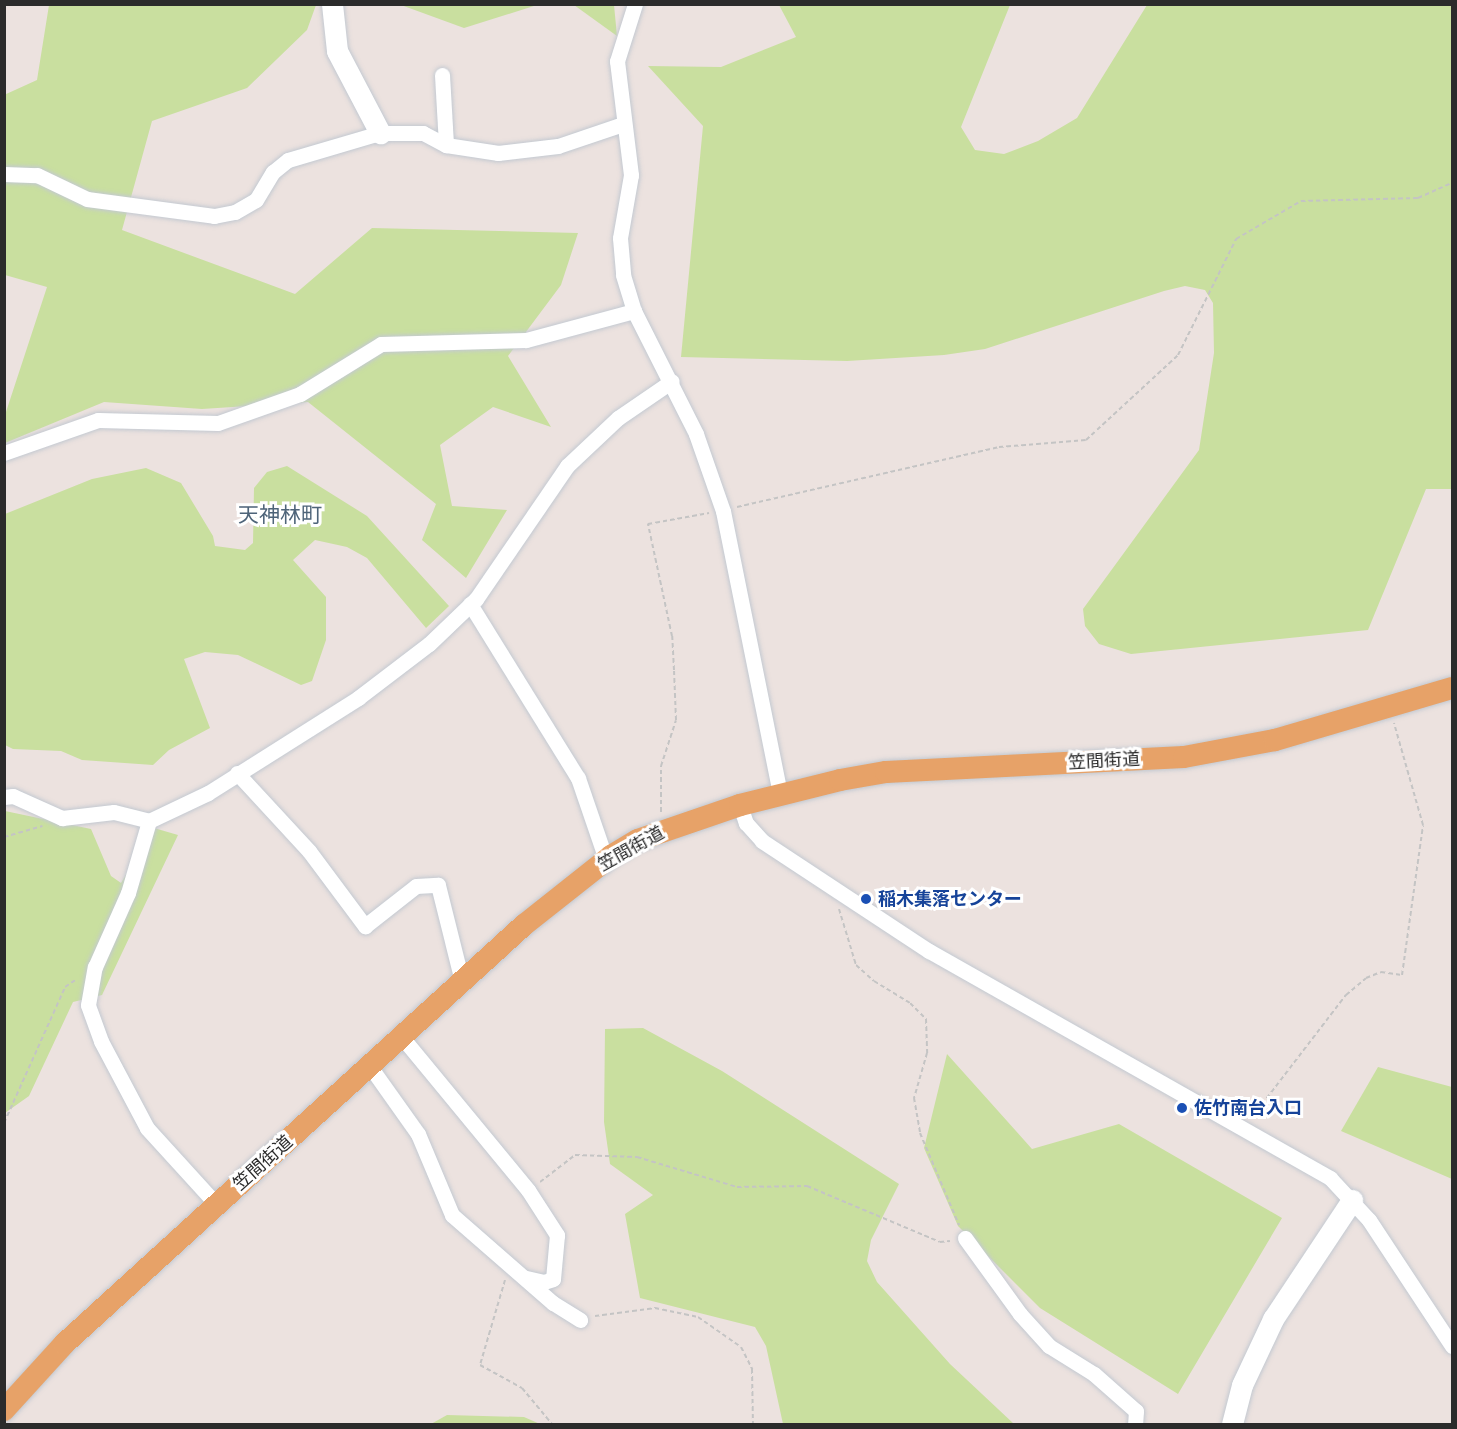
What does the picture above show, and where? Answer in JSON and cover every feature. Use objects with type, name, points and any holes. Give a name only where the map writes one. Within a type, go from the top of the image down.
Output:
[{"type":"main road","name":"笠間街道","points":[[4,1410],[64,1344],[525,925],[606,860],[661,831],[780,794],[886,772],[1184,757],[1275,740],[1452,688]]},
{"type":"street","points":[[332,4],[337,51],[380,133]]},
{"type":"street","points":[[634,4],[617,61],[631,175],[620,254],[634,311],[672,381],[723,511],[780,794]]},
{"type":"street","points":[[442,75],[446,145]]},
{"type":"street","points":[[4,174],[37,175],[87,199],[214,216],[235,212],[256,200],[273,172],[288,160],[380,133],[423,133],[446,145],[498,153],[558,146],[623,124]]},
{"type":"street","points":[[4,453],[98,420],[218,423],[300,394],[381,344],[526,340],[634,311]]},
{"type":"street","points":[[4,797],[13,796],[62,818],[114,812],[149,821],[208,793],[358,698],[429,644],[470,604],[505,561],[538,503],[567,466],[618,418],[672,381]]},
{"type":"street","points":[[470,604],[578,778],[606,860]]},
{"type":"street","points":[[237,773],[309,851],[365,926],[416,886],[438,885],[462,981]]},
{"type":"street","points":[[740,805],[757,836],[929,951],[1307,1162],[1353,1200],[1452,1346]]},
{"type":"street","points":[[149,821],[128,893],[95,967],[88,1005],[101,1041],[147,1128],[217,1205]]},
{"type":"street","points":[[401,1036],[528,1190],[557,1234],[559,1245],[553,1279],[544,1282],[525,1279]]},
{"type":"street","points":[[369,1065],[418,1134],[452,1215],[525,1279],[580,1320]]},
{"type":"street","points":[[1232,1425],[1242,1385],[1273,1319],[1353,1200]]},
{"type":"street","points":[[965,1238],[1020,1314],[1049,1346],[1094,1374],[1136,1411],[1135,1425]]},
{"type":"path","points":[[661,831],[661,765],[676,720],[674,670],[672,636],[648,524],[723,511],[999,447],[1086,440],[1178,355],[1236,239],[1301,201],[1418,198],[1452,183]]},
{"type":"path","points":[[1244,1128],[1346,995],[1366,978],[1381,972],[1402,975],[1423,825],[1389,707]]},
{"type":"path","points":[[4,837],[62,818]]},
{"type":"path","points":[[528,1190],[575,1155],[637,1157],[737,1187],[807,1186],[940,1242],[965,1238],[920,1132],[914,1098],[927,1053],[926,1019],[910,1003],[874,981],[856,965],[840,923],[837,891]]},
{"type":"path","points":[[4,1123],[65,987],[95,967]]},
{"type":"path","points":[[509,1265],[480,1365],[522,1388],[552,1425]]},
{"type":"path","points":[[580,1320],[622,1310],[655,1308],[698,1317],[741,1347],[752,1369],[753,1425]]},
{"type":"green space","points":[[401,4],[537,5],[464,28]]},
{"type":"green space","points":[[49,5],[316,5],[307,30],[247,88],[152,121],[122,230],[295,294],[372,228],[578,233],[561,285],[508,356],[551,427],[493,407],[440,445],[452,506],[507,510],[466,578],[422,540],[436,504],[308,402],[202,409],[104,402],[5,443],[5,415],[47,287],[5,275],[4,95],[37,80]]},
{"type":"green space","points":[[574,5],[614,5],[617,36]]},
{"type":"green space","points":[[779,5],[1010,5],[961,127],[975,150],[1004,154],[1038,141],[1077,118],[1147,5],[1452,5],[1452,489],[1426,489],[1368,630],[1131,654],[1099,644],[1085,626],[1083,609],[1199,450],[1214,353],[1213,303],[1205,290],[1185,286],[1164,291],[985,349],[944,355],[847,361],[681,357],[703,126],[648,66],[721,67],[796,37]]},
{"type":"green space","points":[[287,466],[367,516],[449,606],[426,628],[367,558],[347,547],[315,540],[293,560],[326,597],[326,640],[312,681],[301,685],[238,655],[205,652],[184,659],[210,728],[169,750],[153,765],[82,760],[61,751],[13,749],[5,745],[5,514],[92,479],[146,468],[181,483],[213,536],[215,546],[245,550],[253,543],[254,488],[267,472]]},
{"type":"green space","points":[[5,811],[91,829],[111,876],[121,883],[154,828],[178,835],[102,995],[73,1002],[29,1096],[5,1113]]},
{"type":"green space","points":[[643,1028],[722,1071],[899,1184],[871,1240],[867,1261],[877,1282],[950,1364],[1014,1424],[783,1424],[766,1346],[755,1327],[640,1298],[625,1214],[653,1195],[610,1164],[604,1122],[605,1029]]},
{"type":"green space","points":[[947,1054],[1032,1149],[1119,1124],[1282,1218],[1178,1394],[1040,1308],[958,1226],[924,1148]]},
{"type":"green space","points":[[1378,1067],[1452,1087],[1452,1179],[1341,1131]]},
{"type":"green space","points":[[447,1415],[524,1417],[540,1424],[431,1424]]},
{"type":"place","name":"稲木集落センター","points":[[866,899]]},
{"type":"place","name":"佐竹南台入口","points":[[1182,1108]]},
{"type":"district","name":"天神林町","points":[[280,516]]}]
